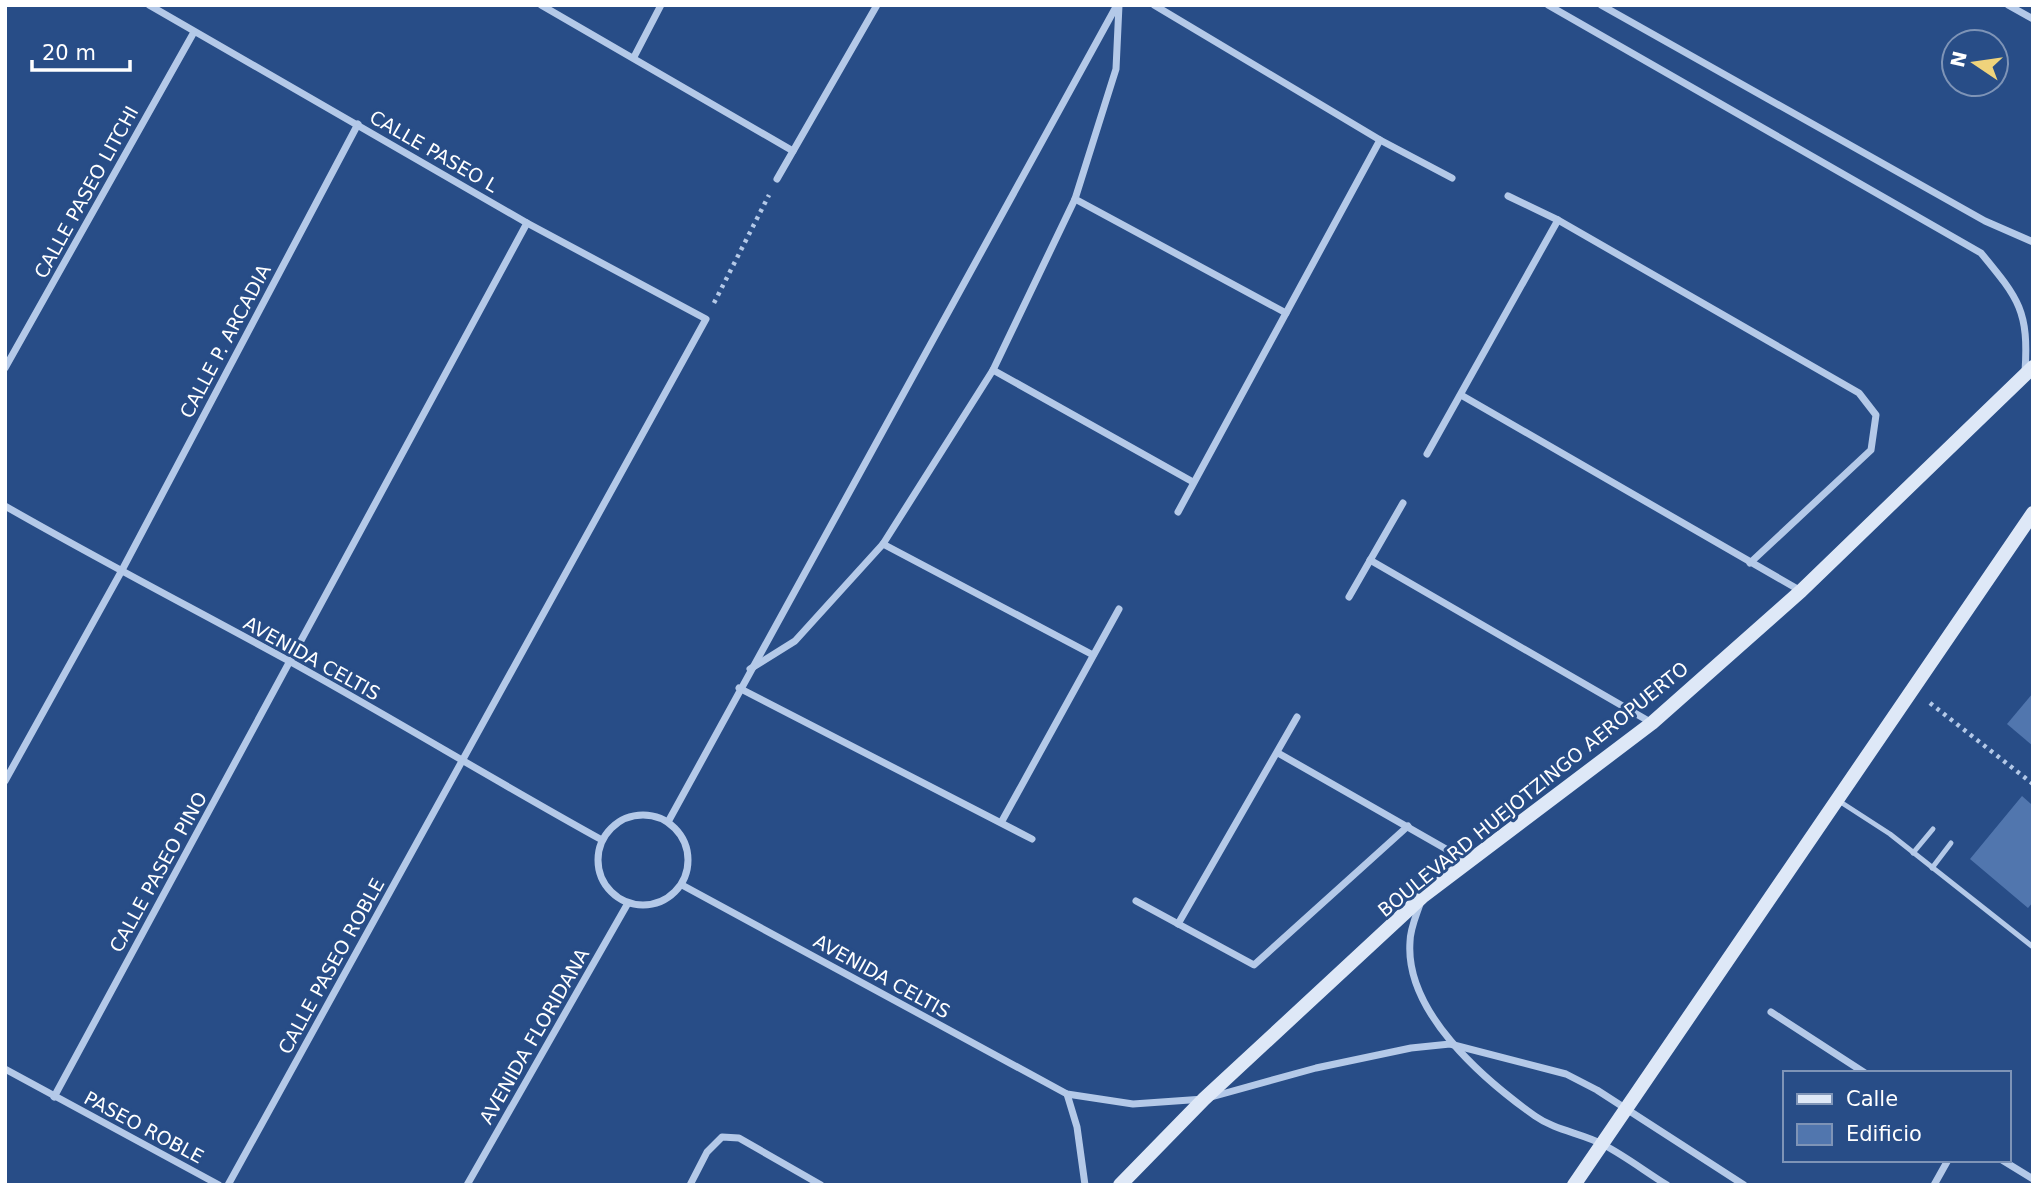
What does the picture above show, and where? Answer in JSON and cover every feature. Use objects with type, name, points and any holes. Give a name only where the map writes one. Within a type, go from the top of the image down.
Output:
[{"type":"street","name":"CALLE PASEO L","points":[[149,5],[527,223],[706,319]]},
{"type":"street","points":[[541,5],[793,151]]},
{"type":"street","points":[[634,57],[661,5]]},
{"type":"street","points":[[777,179],[877,5]]},
{"type":"street","points":[[750,669],[795,641],[883,544],[993,370],[1075,199],[1115,69],[1118,5]]},
{"type":"street","points":[[668,822],[739,688],[1118,5]]},
{"type":"street","points":[[1154,5],[1380,140],[1452,178]]},
{"type":"street","points":[[1548,5],[1981,253],[2014,294],[2028,334],[2029,372]]},
{"type":"street","points":[[1601,5],[1985,221],[2033,242]]},
{"type":"street","points":[[2008,5],[2033,19]]},
{"type":"street","name":"CALLE PASEO LITCHI","points":[[5,368],[194,32]]},
{"type":"street","name":"CALLE P. ARCADIA","points":[[121,572],[358,124]]},
{"type":"street","points":[[1178,512],[1380,140]]},
{"type":"street","points":[[1508,196],[1558,220],[1860,393],[1876,415],[1871,450],[1750,564]]},
{"type":"street","points":[[1075,199],[1286,313]]},
{"type":"street","points":[[1427,454],[1558,220]]},
{"type":"street","name":"CALLE PASEO PINO","points":[[54,1097],[527,223]]},
{"type":"street","name":"CALLE PASEO ROBLE","points":[[228,1185],[706,319]]},
{"type":"street","points":[[993,370],[1193,482]]},
{"type":"street","name":"BOULEVARD HUEJOTZINGO AEROPUERTO","points":[[1120,1185],[1205,1099],[1422,897],[1466,861],[1652,723],[1801,591],[2029,372]]},
{"type":"street","points":[[1461,394],[1750,564],[1801,591]]},
{"type":"street","points":[[1349,597],[1403,503]]},
{"type":"street","name":"AVENIDA CELTIS","points":[[5,506],[121,572],[290,662],[461,762],[602,840]]},
{"type":"street","points":[[1574,1185],[2033,513]]},
{"type":"street","points":[[883,544],[1093,655]]},
{"type":"street","points":[[1370,560],[1652,723]]},
{"type":"street","points":[[5,781],[121,572]]},
{"type":"street","points":[[1002,821],[1119,609]]},
{"type":"street","points":[[739,688],[1002,821],[1032,839]]},
{"type":"street","points":[[1178,924],[1297,717]]},
{"type":"street","points":[[1278,753],[1466,861]]},
{"type":"street","points":[[638,814],[668,822],[681,834],[688,851],[689,868],[682,885],[667,900],[648,906],[628,903],[614,896],[598,870],[602,840],[611,828],[638,814]]},
{"type":"street","points":[[1136,901],[1254,965],[1408,826]]},
{"type":"street","name":"AVENIDA CELTIS","points":[[682,885],[1067,1094],[1133,1104],[1205,1099],[1317,1068],[1410,1048],[1450,1044]]},
{"type":"street","points":[[1422,897],[1410,941],[1412,974],[1425,1004],[1450,1044],[1536,1117],[1570,1135],[1602,1143],[1667,1185]]},
{"type":"street","name":"AVENIDA FLORIDANA","points":[[467,1185],[628,903]]},
{"type":"street","points":[[1771,1012],[1862,1071]]},
{"type":"street","points":[[1450,1044],[1566,1074],[1744,1185]]},
{"type":"street","name":"PASEO ROBLE","points":[[5,1069],[219,1185]]},
{"type":"street","points":[[1067,1094],[1077,1127],[1086,1185]]},
{"type":"street","points":[[690,1185],[708,1152],[722,1137],[739,1138],[821,1185]]},
{"type":"street","points":[[1934,1185],[1947,1162]]},
{"type":"street","points":[[2005,1162],[2033,1179]]},
{"type":"lane","points":[[1836,799],[1913,853],[2033,947]]},
{"type":"lane","points":[[1913,853],[1933,829]]},
{"type":"lane","points":[[1932,868],[1951,843]]},
{"type":"path","points":[[706,319],[777,179]]},
{"type":"path","points":[[1911,692],[1937,708],[2033,784]]},
{"type":"building","points":[[2033,693],[2033,746],[2007,724]]},
{"type":"building","points":[[2022,796],[2031,804],[2033,802],[2033,902],[2028,908],[1970,859]]}]
